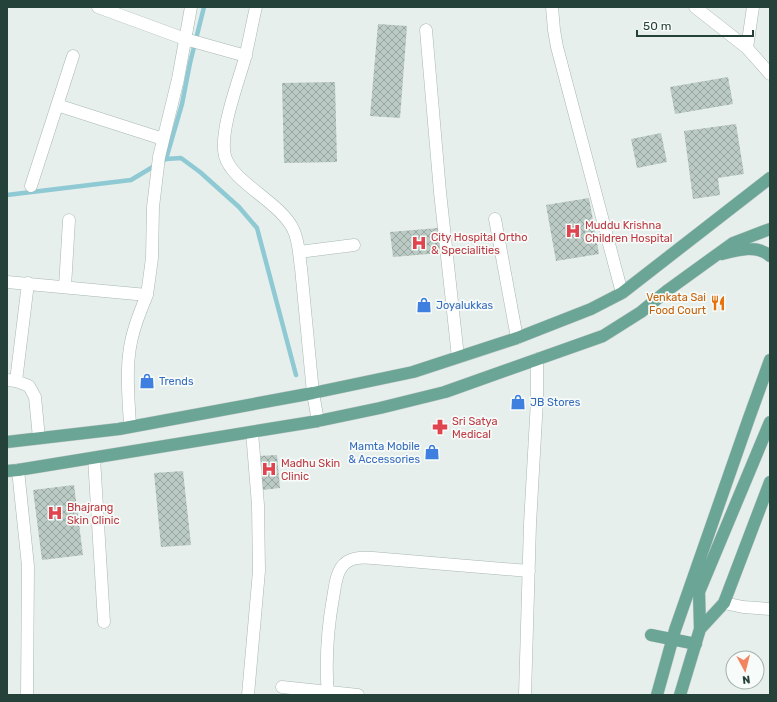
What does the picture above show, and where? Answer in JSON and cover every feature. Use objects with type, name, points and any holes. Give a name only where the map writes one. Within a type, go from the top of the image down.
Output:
[{"type":"main road","points":[[7,442],[130,426],[313,393],[412,372],[517,338],[591,309],[622,293],[770,178]]},
{"type":"main road","points":[[738,204],[770,189]]},
{"type":"main road","points":[[13,470],[318,421],[445,392],[603,336],[641,312],[668,290],[733,243],[770,229]]},
{"type":"main road","points":[[715,255],[752,249],[766,252],[770,256]]},
{"type":"main road","points":[[657,695],[672,640],[748,418],[770,360]]},
{"type":"main road","points":[[680,695],[700,629],[699,592],[770,422]]},
{"type":"main road","points":[[700,629],[724,603],[770,482]]},
{"type":"main road","points":[[651,635],[696,644]]},
{"type":"street","points":[[98,7],[185,39],[246,56]]},
{"type":"street","points":[[130,426],[128,373],[129,353],[138,317],[147,295],[152,258],[153,207],[159,157],[178,79],[192,7]]},
{"type":"street","points":[[256,7],[246,56],[225,128],[223,146],[226,158],[233,169],[244,181],[283,214],[294,230],[299,252],[313,393],[318,421]]},
{"type":"street","points":[[552,7],[554,30],[561,62],[622,293]]},
{"type":"street","points":[[695,7],[750,51],[770,74]]},
{"type":"street","points":[[750,51],[753,7]]},
{"type":"street","points":[[426,30],[440,192],[458,357]]},
{"type":"street","points":[[750,51],[770,58]]},
{"type":"street","points":[[31,186],[73,56]]},
{"type":"street","points":[[57,105],[163,139]]},
{"type":"street","points":[[495,219],[517,338]]},
{"type":"street","points":[[65,287],[69,220]]},
{"type":"street","points":[[299,252],[354,245]]},
{"type":"street","points":[[7,282],[147,295]]},
{"type":"street","points":[[28,283],[12,380],[30,386],[35,397],[39,438]]},
{"type":"street","points":[[525,695],[537,406],[536,359]]},
{"type":"street","points":[[248,695],[259,571],[258,505],[252,432]]},
{"type":"street","points":[[94,458],[104,622]]},
{"type":"street","points":[[13,470],[28,566],[28,695]]},
{"type":"street","points":[[328,693],[326,650],[328,626],[336,579],[341,568],[348,561],[358,557],[529,571]]},
{"type":"street","points":[[724,603],[743,607],[770,609]]},
{"type":"street","points":[[282,687],[358,695]]},
{"type":"building","points":[[378,24],[407,26],[400,118],[370,116]]},
{"type":"building","points":[[728,77],[733,104],[675,114],[670,87]]},
{"type":"building","points":[[335,82],[337,162],[284,163],[282,83]]},
{"type":"building","points":[[736,124],[744,174],[718,178],[720,195],[693,199],[684,131]]},
{"type":"building","points":[[661,133],[667,162],[637,168],[631,139]]},
{"type":"building","points":[[589,198],[599,254],[556,261],[546,205]]},
{"type":"building","points":[[438,228],[440,253],[393,257],[390,232]]},
{"type":"building","points":[[277,455],[280,488],[262,490],[259,456]]},
{"type":"building","points":[[183,471],[191,545],[161,547],[154,473]]},
{"type":"building","points":[[74,485],[83,555],[42,560],[33,490]]},
{"type":"waterway","points":[[166,159],[182,104],[190,63],[204,7]]},
{"type":"waterway","points":[[7,195],[131,180],[166,159],[181,158],[200,172],[239,207],[257,228],[296,375]]},
{"type":"place","name":"Muddu Krishna Children Hospital","points":[[573,231]]},
{"type":"place","name":"City Hospital Ortho & Specialities","points":[[419,243]]},
{"type":"place","name":"Venkata Sai Food Court","points":[[718,303]]},
{"type":"place","name":"Joyalukkas","points":[[424,305]]},
{"type":"place","name":"Trends","points":[[147,381]]},
{"type":"place","name":"JB Stores","points":[[518,402]]},
{"type":"place","name":"Sri Satya Medical","points":[[440,427]]},
{"type":"place","name":"Mamta Mobile & Accessories","points":[[432,452]]},
{"type":"place","name":"Madhu Skin Clinic","points":[[269,469]]},
{"type":"place","name":"Bhajrang Skin Clinic","points":[[55,513]]}]
